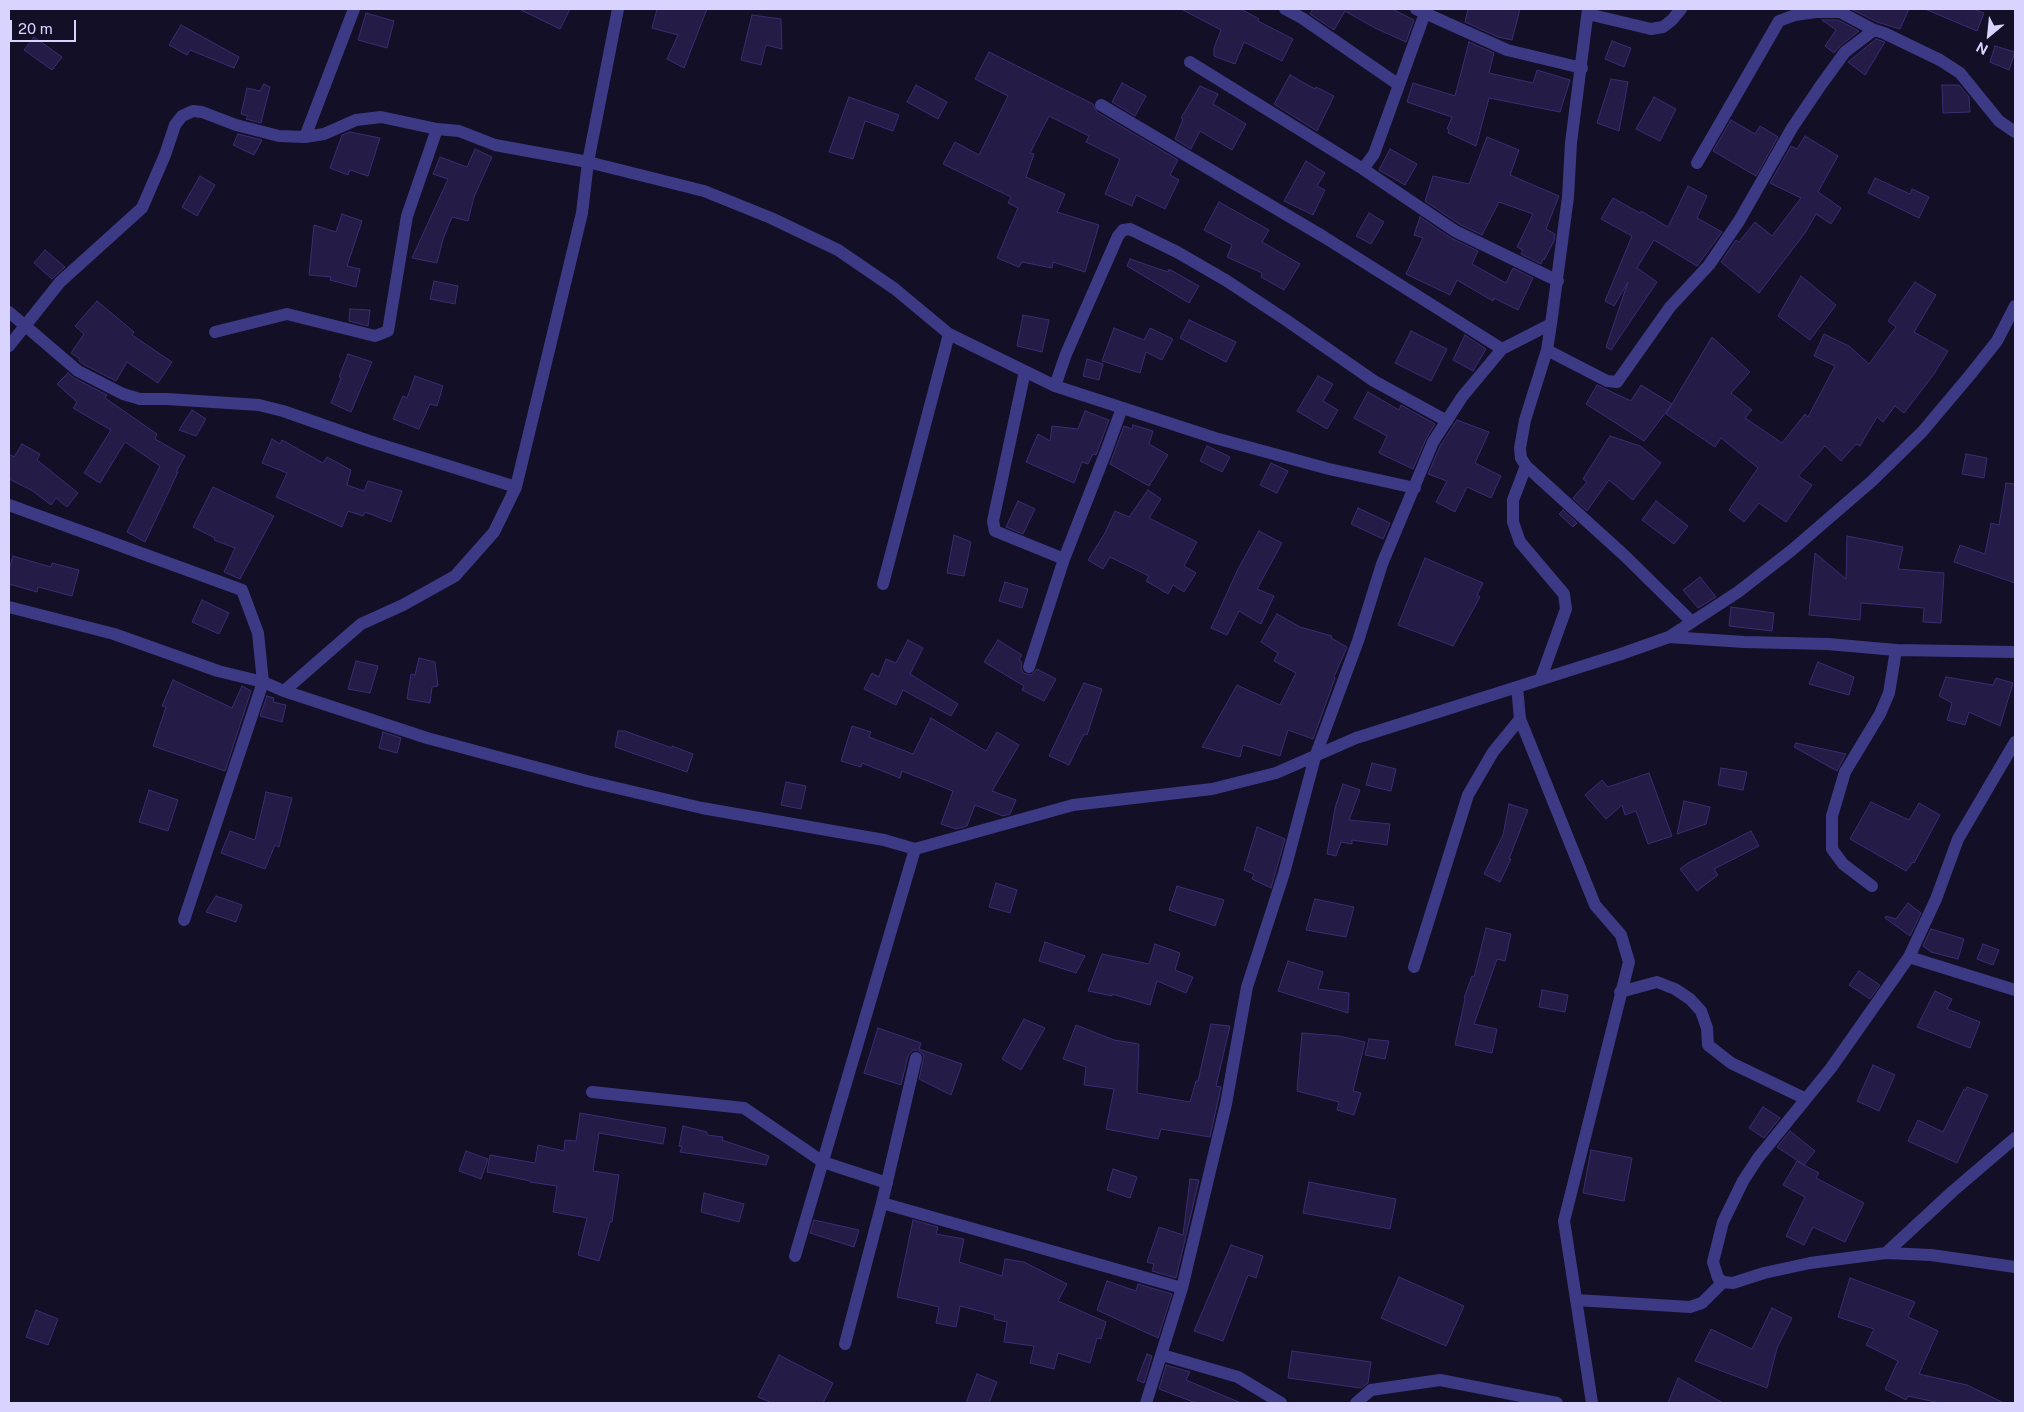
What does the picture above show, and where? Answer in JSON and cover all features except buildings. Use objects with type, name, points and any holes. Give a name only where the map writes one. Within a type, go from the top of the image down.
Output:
[{"type":"street","points":[[305,137],[354,9]]},
{"type":"street","points":[[284,691],[361,624],[403,605],[455,576],[494,532],[516,487],[582,213],[588,162],[618,9]]},
{"type":"street","points":[[1285,9],[1302,18],[1399,85]]},
{"type":"street","points":[[1681,9],[1663,27],[1651,29],[1588,11],[1571,143],[1568,197],[1548,350],[1526,420],[1520,448],[1521,458],[1526,466],[1625,556],[1692,622]]},
{"type":"street","points":[[1363,169],[1374,154],[1399,85],[1420,11],[1507,50],[1582,68]]},
{"type":"street","points":[[1697,163],[1779,21],[1795,15],[1816,12],[1840,12],[1874,30],[1940,60],[1960,73],[1999,121],[2015,132]]},
{"type":"street","points":[[1548,350],[1607,381],[1617,382],[1670,307],[1709,265],[1729,236],[1792,128],[1845,52],[1874,30]]},
{"type":"street","points":[[1190,62],[1363,169],[1455,231],[1558,281]]},
{"type":"street","points":[[1101,105],[1324,237],[1502,349]]},
{"type":"street","points":[[9,346],[60,282],[142,208],[175,125],[182,116],[192,111],[202,112],[236,125],[279,136],[305,137],[324,134],[356,120],[381,117],[459,132],[495,145],[588,162],[704,191],[779,222],[838,250],[895,289],[948,334],[1055,386],[1243,446],[1328,469],[1415,488]]},
{"type":"street","points":[[215,332],[287,314],[376,336],[388,331],[407,216],[437,129]]},
{"type":"street","points":[[1055,386],[1066,354],[1118,236],[1123,230],[1130,229],[1178,252],[1227,281],[1374,381],[1447,421]]},
{"type":"street","points":[[9,606],[114,634],[218,671],[263,682],[284,691],[427,738],[587,781],[702,808],[884,840],[915,849],[1073,805],[1212,789],[1276,773],[1356,738],[1621,654],[1669,636],[1738,592],[1792,550],[1872,481],[1922,432],[1997,341],[2015,306]]},
{"type":"street","points":[[9,312],[78,371],[123,394],[140,398],[167,398],[259,405],[283,411],[370,442],[516,487]]},
{"type":"street","points":[[1146,1403],[1182,1288],[1226,1104],[1246,987],[1284,873],[1315,757],[1358,641],[1382,564],[1434,442],[1462,397],[1502,349],[1551,324]]},
{"type":"street","points":[[883,584],[948,334]]},
{"type":"street","points":[[1025,371],[993,521],[995,531],[1064,559]]},
{"type":"street","points":[[1029,667],[1064,559],[1122,408]]},
{"type":"street","points":[[1526,466],[1513,500],[1513,522],[1520,542],[1564,594],[1566,609],[1541,678]]},
{"type":"street","points":[[9,505],[242,590],[258,633],[263,682],[184,920]]},
{"type":"street","points":[[1669,636],[1744,642],[1828,644],[1896,650],[2015,652]]},
{"type":"street","points":[[1872,886],[1843,864],[1832,849],[1832,816],[1845,772],[1880,714],[1889,693],[1896,650]]},
{"type":"street","points":[[1517,687],[1520,718],[1595,905],[1621,935],[1629,962],[1564,1221],[1592,1403]]},
{"type":"street","points":[[1414,967],[1468,795],[1494,752],[1520,718]]},
{"type":"street","points":[[2015,742],[1958,839],[1936,899],[1909,957],[1867,1019],[1758,1158],[1743,1181],[1723,1222],[1713,1262],[1718,1278],[1723,1282],[1733,1283],[1764,1273],[1810,1263],[1886,1253],[1931,1255],[2015,1267]]},
{"type":"street","points":[[795,1256],[915,849]]},
{"type":"street","points":[[1909,957],[2015,990]]},
{"type":"street","points":[[1620,992],[1657,982],[1675,989],[1690,999],[1701,1011],[1708,1045],[1731,1063],[1806,1099]]},
{"type":"street","points":[[845,1344],[887,1183],[916,1058]]},
{"type":"street","points":[[592,1092],[744,1108],[823,1162],[887,1183]]},
{"type":"street","points":[[1886,1253],[1953,1191],[2015,1138]]},
{"type":"street","points":[[882,1203],[1182,1288]]},
{"type":"street","points":[[1576,1300],[1690,1307],[1702,1303],[1723,1282]]},
{"type":"street","points":[[1162,1355],[1238,1377],[1281,1403]]},
{"type":"street","points":[[1356,1403],[1371,1390],[1440,1380],[1557,1403]]}]
